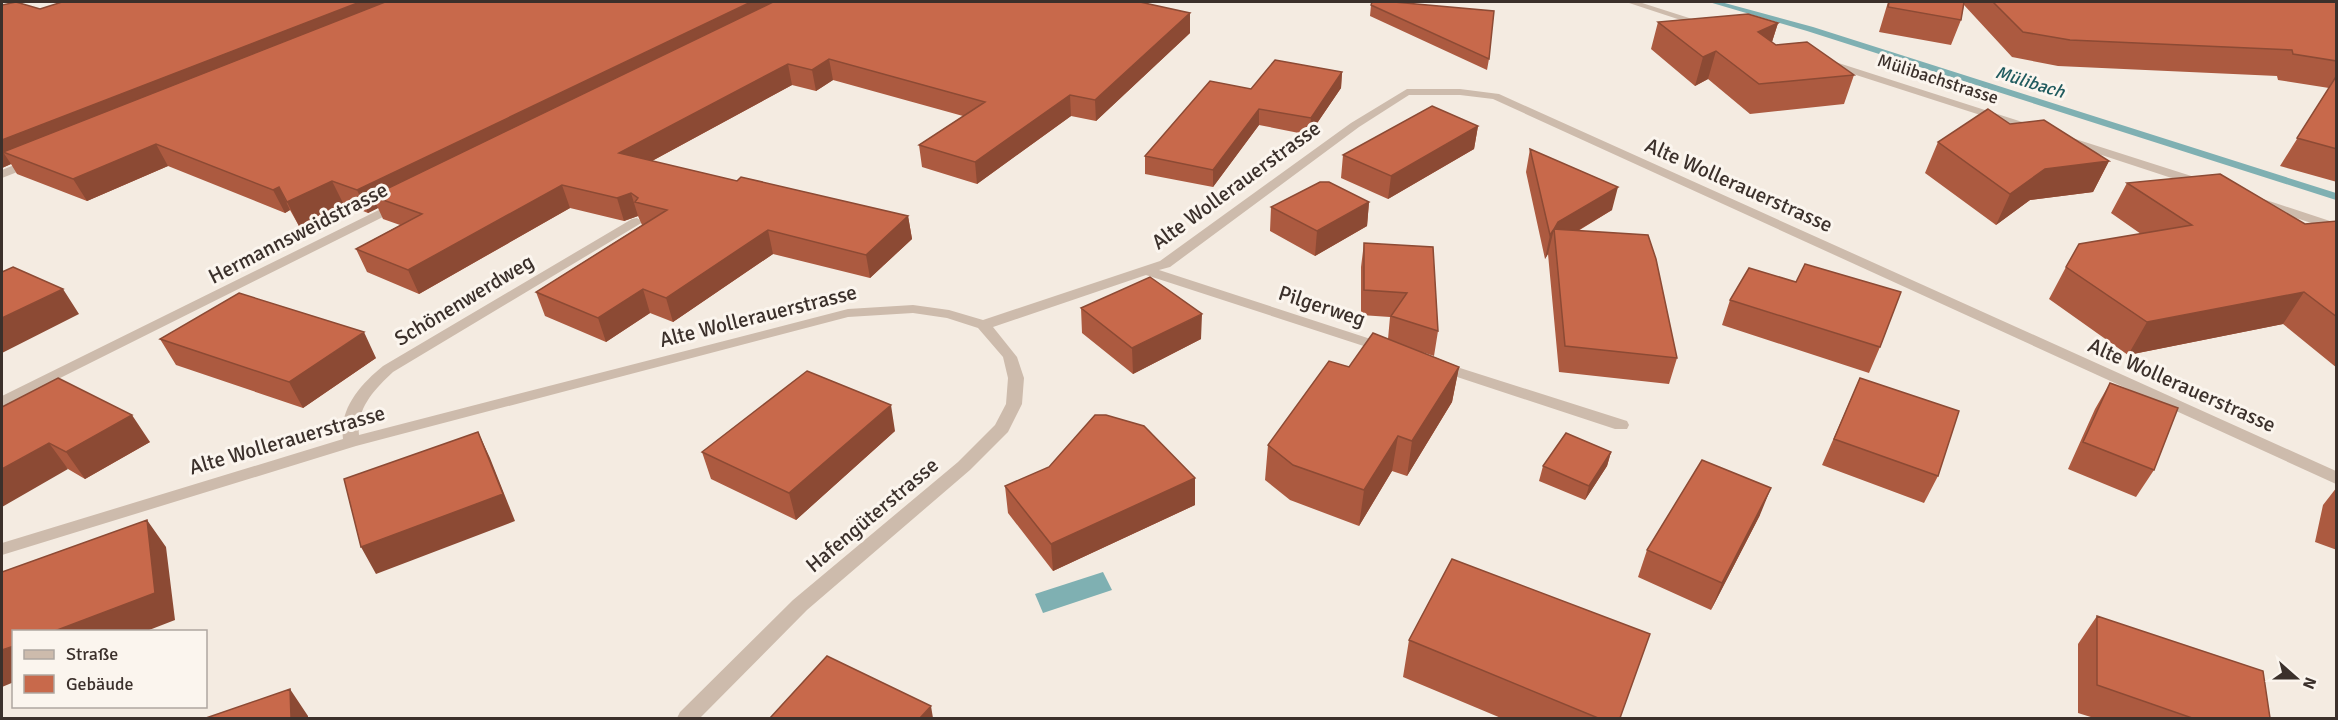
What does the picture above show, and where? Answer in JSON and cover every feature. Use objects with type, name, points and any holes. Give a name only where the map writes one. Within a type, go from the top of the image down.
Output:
[{"type":"street","points":[[1631,2],[1721,29]]},
{"type":"street","name":"Mülibachstrasse","points":[[1811,57],[2211,186]]},
{"type":"street","name":"Alte Wollerauerstrasse","points":[[2,549],[352,442],[848,313],[913,309],[957,316],[983,325],[1165,264],[1355,125],[1407,92],[1460,92],[1495,96],[2337,478]]},
{"type":"street","points":[[2,174],[45,156]]},
{"type":"street","points":[[2245,198],[2337,227]]},
{"type":"street","name":"Hermannsweidstrasse","points":[[2,402],[408,199]]},
{"type":"street","name":"Schönenwerdweg","points":[[352,442],[350,432],[352,417],[359,400],[370,384],[388,369],[637,222]]},
{"type":"street","name":"Pilgerweg","points":[[1147,271],[1395,352]]},
{"type":"street","name":"Hafengüterstrasse","points":[[687,718],[800,605],[964,466],[1002,428],[1014,404],[1016,378],[1010,357],[999,340],[983,325]]},
{"type":"street","points":[[1429,363],[1621,425]]},
{"type":"water","points":[[1103,572],[1112,590],[1043,613],[1035,594]]},
{"type":"building","points":[[16,2],[40,9],[62,2],[360,2],[2,140],[2,5]]},
{"type":"building","points":[[385,2],[751,2],[357,190],[332,181],[287,202],[279,187],[273,190],[156,144],[73,179],[3,152]]},
{"type":"building","points":[[773,2],[1140,2],[1190,13],[1095,100],[1070,95],[975,162],[919,145],[985,102],[829,59],[812,70],[788,64],[619,153],[737,181],[741,177],[908,216],[866,255],[768,230],[666,298],[643,289],[598,318],[536,292],[667,210],[635,202],[638,198],[631,193],[617,198],[562,185],[408,270],[356,249],[422,214],[372,196]]},
{"type":"building","points":[[1372,2],[1494,11],[1489,59],[1371,5]]},
{"type":"building","points":[[1889,2],[1964,2],[1961,20],[1888,7]]},
{"type":"building","points":[[1993,2],[2337,2],[2337,61],[2293,54],[2292,50],[2070,40],[2023,32]]},
{"type":"building","points":[[1748,14],[1778,23],[1758,32],[1776,45],[1807,42],[1854,75],[1759,84],[1716,51],[1703,57],[1658,22]]},
{"type":"building","points":[[1275,60],[1342,72],[1311,118],[1259,109],[1213,170],[1145,156],[1210,81],[1251,89]]},
{"type":"building","points":[[2337,75],[2337,149],[2297,138]]},
{"type":"building","points":[[1432,106],[1478,126],[1391,176],[1343,155]]},
{"type":"building","points":[[1988,109],[2010,124],[2044,120],[2109,161],[2045,169],[2010,194],[1938,142]]},
{"type":"building","points":[[1530,149],[1618,187],[1558,222],[1550,235]]},
{"type":"building","points":[[2220,174],[2305,224],[2337,221],[2337,317],[2304,292],[2147,322],[2066,267],[2079,244],[2192,225],[2127,183]]},
{"type":"building","points":[[1320,182],[1329,182],[1369,202],[1317,231],[1271,207]]},
{"type":"building","points":[[1554,229],[1648,235],[1656,259],[1677,358],[1565,346]]},
{"type":"building","points":[[1364,243],[1433,247],[1438,331],[1391,316],[1407,293],[1364,290]]},
{"type":"building","points":[[1805,264],[1901,292],[1880,347],[1730,300],[1749,268],[1796,282]]},
{"type":"building","points":[[13,267],[63,289],[2,318],[2,272]]},
{"type":"building","points":[[1150,277],[1202,314],[1132,348],[1081,308]]},
{"type":"building","points":[[239,293],[364,332],[289,382],[160,339]]},
{"type":"building","points":[[1373,333],[1459,367],[1412,441],[1398,436],[1364,490],[1293,465],[1268,445],[1329,361],[1349,367]]},
{"type":"building","points":[[807,371],[891,405],[789,493],[702,452]]},
{"type":"building","points":[[58,378],[132,415],[66,452],[49,443],[2,469],[2,407]]},
{"type":"building","points":[[1860,378],[1959,411],[1938,476],[1834,439]]},
{"type":"building","points":[[2110,383],[2178,408],[2154,470],[2083,442]]},
{"type":"building","points":[[1095,415],[1106,415],[1144,426],[1195,478],[1051,544],[1005,486],[1049,467]]},
{"type":"building","points":[[478,432],[503,494],[361,547],[344,479]]},
{"type":"building","points":[[1566,433],[1611,452],[1589,486],[1543,466]]},
{"type":"building","points":[[1702,460],[1771,488],[1722,583],[1647,550]]},
{"type":"building","points":[[147,520],[155,593],[57,630],[12,630],[12,647],[2,650],[2,572]]},
{"type":"building","points":[[1452,559],[1650,634],[1620,718],[1598,718],[1409,640]]},
{"type":"building","points":[[2097,616],[2263,671],[2270,718],[2192,718],[2097,685]]},
{"type":"building","points":[[827,656],[931,706],[920,718],[770,718]]},
{"type":"building","points":[[290,689],[291,718],[206,718]]},
{"type":"waterway","name":"Mülibach","points":[[1713,2],[1810,29],[2336,197]]}]
